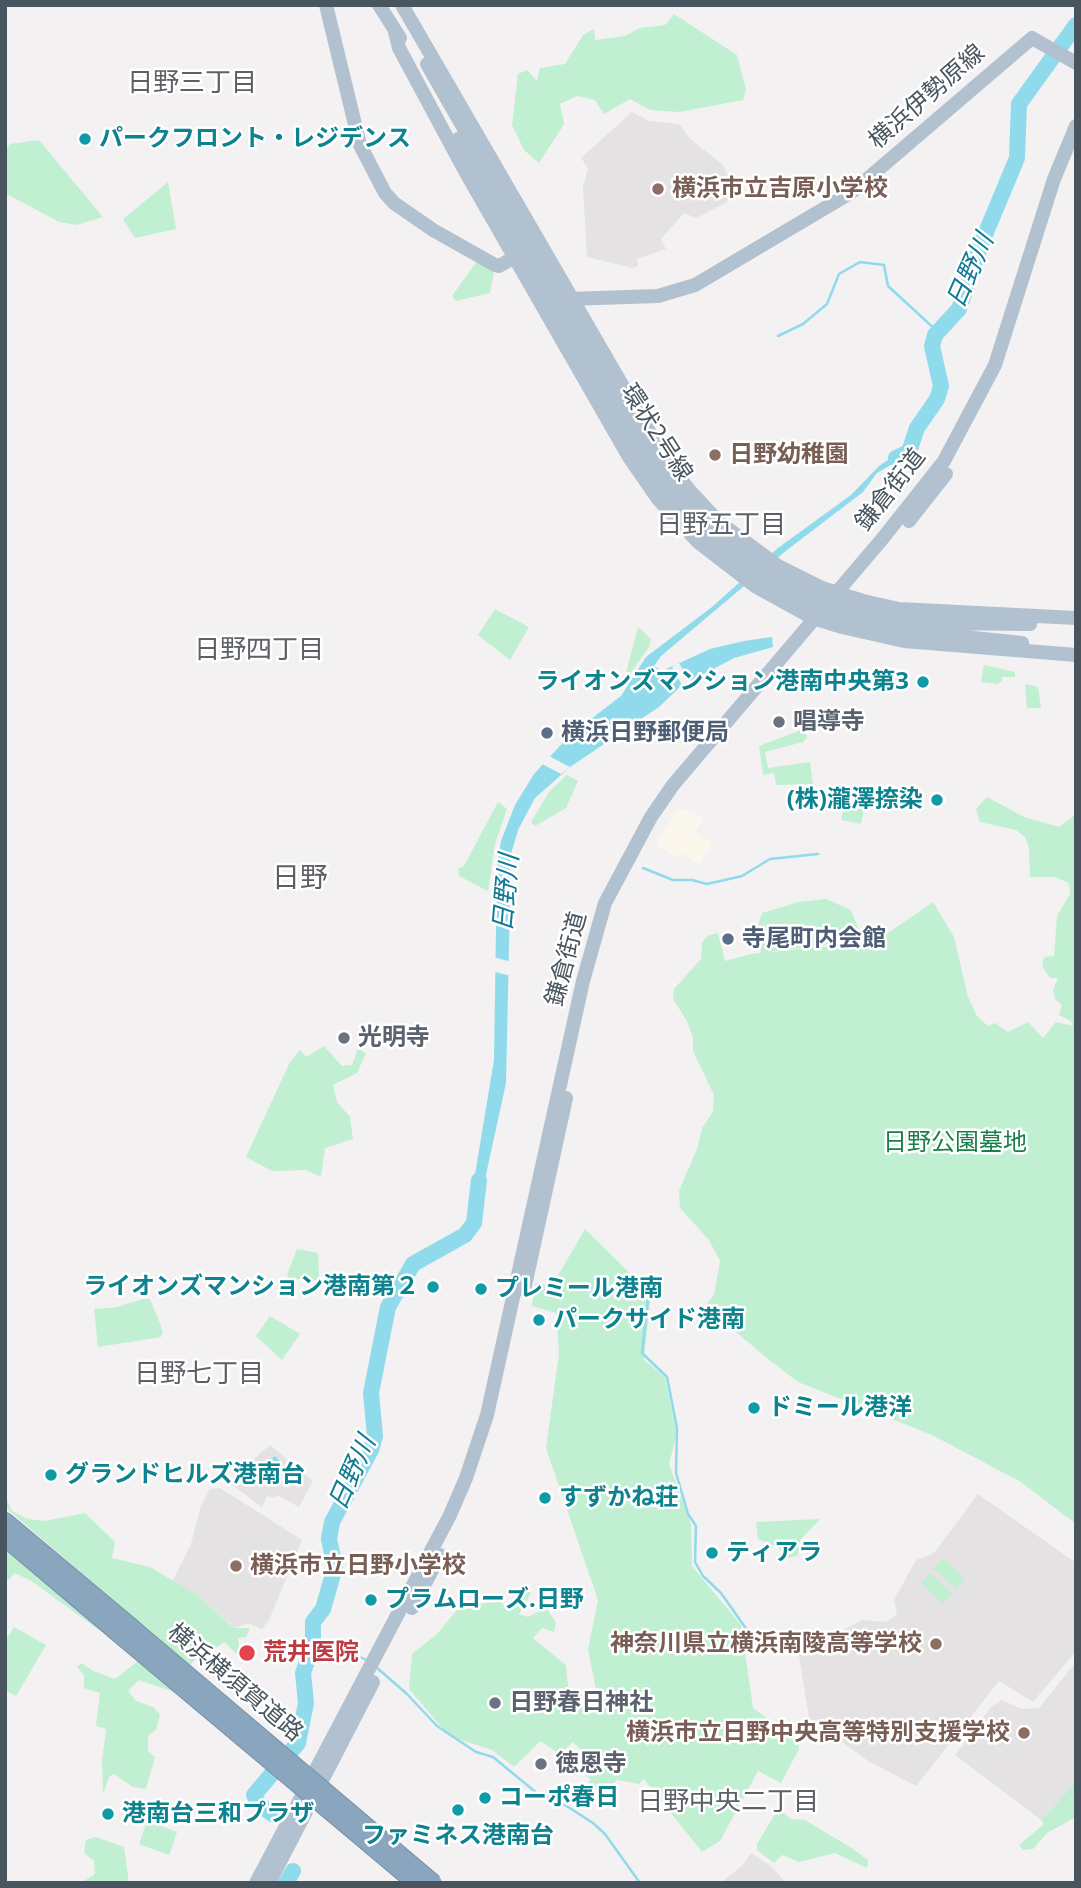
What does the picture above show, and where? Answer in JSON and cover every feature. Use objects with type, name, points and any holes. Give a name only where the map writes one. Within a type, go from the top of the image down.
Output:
[{"type":"highway","name":"横浜横須賀道路","points":[[5,1521],[128,1633],[415,1883]]},
{"type":"highway","name":"横浜横須賀道路","points":[[5,1538],[128,1633],[434,1883]]},
{"type":"highway","points":[[318,1777],[441,1883]]},
{"type":"highway","points":[[307,1797],[408,1883]]},
{"type":"main road","points":[[326,5],[360,145],[385,193],[394,203],[433,230],[495,265],[499,266],[515,257]]},
{"type":"main road","name":"環状2号線","points":[[379,5],[463,137]]},
{"type":"main road","name":"環状2号線","points":[[394,5],[463,137],[636,451],[663,489],[694,524],[735,560],[798,598],[871,624],[936,629],[1076,648]]},
{"type":"main road","points":[[402,5],[665,459],[698,500],[760,555],[839,594],[899,609],[1076,618]]},
{"type":"main road","points":[[395,32],[399,48],[426,99],[642,478],[690,535],[755,586],[818,619],[904,641],[1076,655]]},
{"type":"main road","name":"横浜伊勢原線","points":[[536,293],[574,300],[598,300],[658,296],[695,285],[852,192],[1021,44],[1032,38],[1069,60]]},
{"type":"main road","name":"鎌倉街道","points":[[256,1883],[307,1797],[460,1517],[489,1441],[544,1203],[590,982],[614,904],[672,799],[938,470],[995,365],[1054,179],[1076,126]]},
{"type":"main road","name":"鎌倉街道","points":[[839,594],[929,497],[985,405],[1015,337],[1076,143]]},
{"type":"main road","points":[[559,275],[575,272]]},
{"type":"main road","points":[[584,318],[590,306],[598,300]]},
{"type":"main road","name":"環状2号線","points":[[936,629],[1076,625]]},
{"type":"main road","name":"鎌倉街道","points":[[269,1883],[307,1797]]},
{"type":"shaded area","name":"横浜市立吉原小学校","points":[[632,112],[649,121],[679,124],[690,139],[722,164],[733,184],[727,202],[696,218],[684,213],[661,239],[666,249],[637,259],[638,266],[633,268],[587,257],[583,187],[588,168],[581,158]]},
{"type":"shaded area","points":[[679,808],[703,818],[694,834],[712,843],[699,865],[682,854],[676,857],[656,845]]},
{"type":"shaded area","points":[[270,1445],[313,1481],[299,1507],[277,1495],[274,1498],[267,1496],[262,1507],[231,1484],[243,1468]]},
{"type":"shaded area","name":"横浜市立日野小学校","points":[[220,1488],[302,1540],[269,1620],[262,1629],[248,1623],[235,1628],[199,1596],[172,1582],[191,1544],[201,1505],[210,1489]]},
{"type":"shaded area","name":"神奈川県立横浜南陵高等学校","points":[[978,1494],[1076,1563],[1076,1651],[1033,1702],[999,1681],[916,1786],[868,1761],[809,1718],[796,1637],[842,1631],[862,1620],[886,1622],[897,1614],[894,1600],[916,1560],[934,1553]]},
{"type":"shaded area","name":"横浜市立日野中央高等特別支援学校","points":[[1076,1662],[1076,1782],[1041,1820],[955,1755],[992,1706],[1002,1700],[1022,1709],[1039,1708]]},
{"type":"shaded area","points":[[751,1853],[772,1867],[786,1883],[720,1883],[743,1865]]},
{"type":"green space","points":[[674,14],[737,55],[746,90],[743,100],[679,112],[650,110],[630,99],[604,114],[595,100],[577,96],[560,104],[564,124],[539,163],[524,150],[512,125],[518,74],[527,70],[537,81],[540,68],[565,64],[583,35],[594,29],[595,40],[625,36],[640,28],[665,25]]},
{"type":"green space","points":[[39,140],[103,217],[77,225],[59,222],[5,193],[5,150],[10,144]]},
{"type":"green space","points":[[168,182],[176,229],[135,238],[123,219]]},
{"type":"green space","points":[[477,261],[494,272],[490,293],[456,301],[452,296]]},
{"type":"green space","points":[[495,609],[529,627],[510,660],[478,635]]},
{"type":"green space","points":[[638,627],[651,639],[649,647],[623,684]]},
{"type":"green space","points":[[984,665],[1015,672],[1015,677],[1002,677],[1002,681],[997,684],[981,682]]},
{"type":"green space","points":[[1025,684],[1038,687],[1041,708],[1027,708]]},
{"type":"green space","points":[[804,729],[807,737],[803,742],[765,752],[768,768],[810,762],[813,784],[776,785],[774,773],[763,775],[759,746]]},
{"type":"green space","points":[[567,775],[578,781],[566,808],[535,826],[531,822],[549,792]]},
{"type":"green space","name":"日野公園墓地","points":[[987,797],[1024,817],[1059,827],[1076,814],[1076,1524],[1021,1482],[932,1435],[798,1382],[768,1359],[705,1306],[714,1295],[720,1261],[709,1240],[680,1208],[679,1191],[697,1149],[702,1128],[713,1112],[714,1095],[693,1051],[693,1038],[687,1021],[673,999],[674,989],[701,959],[702,943],[707,936],[718,933],[725,961],[751,954],[861,943],[888,933],[933,902],[954,937],[968,997],[977,1016],[988,1026],[995,1023],[1008,1032],[1028,1022],[1043,1038],[1056,1022],[1073,1026],[1071,1021],[1059,1015],[1062,1005],[1055,999],[1053,990],[1058,978],[1050,978],[1042,966],[1044,957],[1054,956],[1057,916],[1070,894],[1069,883],[1055,877],[1030,877],[1029,848],[1025,837],[1016,830],[980,822],[976,809]]},
{"type":"green space","points":[[845,799],[865,803],[861,824],[841,820]]},
{"type":"green space","points":[[498,802],[507,809],[495,844],[488,891],[459,876],[458,869],[464,866]]},
{"type":"green space","points":[[826,899],[851,910],[863,940],[761,953],[758,925],[762,913],[799,902]]},
{"type":"green space","points":[[324,1046],[342,1066],[352,1065],[358,1049],[366,1053],[357,1073],[333,1085],[337,1102],[350,1117],[353,1139],[325,1148],[321,1177],[306,1170],[272,1171],[246,1157],[290,1062],[300,1050],[306,1057]]},
{"type":"green space","points":[[585,1229],[651,1294],[644,1360],[665,1377],[677,1433],[669,1464],[691,1524],[692,1566],[741,1625],[753,1708],[798,1740],[799,1749],[781,1783],[758,1771],[720,1841],[702,1852],[644,1779],[639,1784],[617,1780],[611,1785],[595,1787],[588,1782],[591,1780],[586,1775],[592,1769],[581,1758],[585,1754],[573,1742],[560,1754],[540,1741],[514,1767],[492,1750],[449,1736],[409,1689],[412,1654],[437,1634],[461,1605],[501,1602],[508,1610],[526,1591],[531,1593],[519,1614],[528,1617],[546,1607],[556,1623],[554,1632],[542,1628],[533,1638],[566,1665],[568,1686],[591,1701],[596,1689],[588,1649],[598,1600],[546,1448],[559,1354],[556,1313],[532,1306],[535,1283],[552,1286]]},
{"type":"green space","points":[[297,1249],[318,1253],[319,1280],[296,1279],[294,1284],[291,1283],[287,1275]]},
{"type":"green space","points":[[150,1299],[163,1331],[161,1337],[98,1347],[94,1309],[117,1307]]},
{"type":"green space","points":[[270,1316],[300,1334],[282,1360],[256,1336]]},
{"type":"green space","points":[[5,1495],[12,1511],[28,1519],[45,1521],[85,1513],[115,1542],[112,1558],[150,1567],[199,1596],[234,1628],[250,1628],[246,1637],[238,1638],[240,1657],[224,1642],[214,1649],[206,1649],[189,1666],[5,1507]]},
{"type":"green space","points":[[820,1519],[800,1540],[798,1556],[786,1558],[779,1548],[758,1539],[756,1522]]},
{"type":"green space","points":[[5,1541],[108,1630],[99,1630],[30,1580],[14,1573],[9,1580],[5,1578]]},
{"type":"green space","points":[[943,1559],[965,1579],[956,1589],[934,1569]]},
{"type":"green space","points":[[930,1573],[952,1593],[943,1603],[921,1583]]},
{"type":"green space","points":[[14,1627],[46,1645],[16,1696],[5,1690],[5,1641]]},
{"type":"green space","points":[[138,1661],[180,1694],[139,1680],[128,1691],[136,1701],[153,1707],[160,1714],[156,1730],[148,1736],[148,1751],[155,1757],[146,1789],[133,1787],[114,1774],[109,1777],[103,1794],[102,1760],[106,1729],[96,1726],[100,1693],[84,1688],[84,1675],[77,1667],[82,1663],[93,1671],[115,1679]]},
{"type":"green space","points":[[1076,1782],[1076,1817],[1047,1833],[1033,1849],[1023,1850],[1019,1845],[1044,1824],[1041,1820]]},
{"type":"green space","points":[[778,1809],[791,1819],[805,1820],[850,1847],[868,1860],[867,1868],[835,1853],[799,1862],[782,1855],[774,1863],[757,1850],[757,1844]]},
{"type":"green space","points":[[147,1821],[177,1832],[169,1855],[139,1844]]},
{"type":"green space","points":[[96,1837],[124,1847],[129,1883],[81,1883],[95,1874],[94,1861],[84,1853],[86,1840]]},
{"type":"water","points":[[909,446],[911,453],[877,473],[863,492],[787,550],[661,656],[654,666],[662,671],[710,649],[744,641],[772,637],[773,647],[734,658],[681,686],[659,707],[570,767],[535,798],[518,830],[511,854],[506,1083],[480,1202],[471,1199],[494,1060],[497,866],[501,841],[515,805],[534,774],[569,736],[621,696],[646,657],[712,607],[778,548],[851,495],[879,466]]},
{"type":"water","points":[[275,1456],[281,1463],[258,1484],[251,1477]]},
{"type":"water","points":[[854,1630],[858,1647],[827,1653],[824,1637]]},
{"type":"pier","points":[[679,663],[691,683],[683,687],[672,667]]},
{"type":"pier","points":[[549,756],[570,767],[561,774],[542,764]]},
{"type":"pier","points":[[493,957],[512,962],[511,976],[495,972]]},
{"type":"waterway","name":"日野川","points":[[896,458],[909,452],[917,428],[937,399],[941,386],[932,346],[935,335],[959,309],[982,242],[1017,158],[1019,104],[1076,25]]},
{"type":"waterway","points":[[778,336],[803,324],[827,304],[839,274],[860,262],[884,265],[888,286],[938,332]]},
{"type":"waterway","points":[[643,868],[673,880],[692,880],[707,884],[742,876],[770,859],[818,854]]},
{"type":"waterway","name":"日野川","points":[[272,1814],[258,1803],[254,1795],[298,1743],[306,1703],[303,1673],[313,1644],[313,1622],[323,1609],[335,1567],[329,1539],[332,1522],[371,1450],[375,1436],[371,1393],[388,1307],[413,1264],[465,1235],[474,1223],[479,1180]]},
{"type":"waterway","points":[[648,1299],[642,1353],[667,1377],[677,1428],[676,1473],[688,1514],[696,1526],[695,1562],[703,1576],[721,1593],[747,1630]]},
{"type":"waterway","points":[[313,1644],[348,1651],[368,1661]]},
{"type":"waterway","points":[[376,1667],[407,1694],[437,1726],[476,1752],[493,1757],[538,1794],[565,1805],[593,1823],[605,1834],[640,1883]]},
{"type":"waterway","name":"日野川","points":[[286,1883],[293,1871]]},
{"type":"place","name":"パークフロント・レジデンス","points":[[85,139]]},
{"type":"place","name":"横浜市立吉原小学校","points":[[658,189]]},
{"type":"place","name":"日野幼稚園","points":[[715,455]]},
{"type":"place","name":"ライオンズマンション港南中央第3","points":[[923,682]]},
{"type":"place","name":"唱導寺","points":[[779,722]]},
{"type":"place","name":"横浜日野郵便局","points":[[547,733]]},
{"type":"place","name":"(株)瀧澤捺染","points":[[937,800]]},
{"type":"place","name":"寺尾町内会館","points":[[728,939]]},
{"type":"place","name":"光明寺","points":[[344,1038]]},
{"type":"place","name":"ライオンズマンション港南第２","points":[[433,1287]]},
{"type":"place","name":"プレミール港南","points":[[481,1289]]},
{"type":"place","name":"パークサイド港南","points":[[539,1320]]},
{"type":"place","name":"ドミール港洋","points":[[754,1408]]},
{"type":"place","name":"グランドヒルズ港南台","points":[[51,1475]]},
{"type":"place","name":"すずかね荘","points":[[545,1498]]},
{"type":"place","name":"ティアラ","points":[[712,1553]]},
{"type":"place","name":"横浜市立日野小学校","points":[[236,1566]]},
{"type":"place","name":"プラムローズ.日野","points":[[371,1600]]},
{"type":"place","name":"神奈川県立横浜南陵高等学校","points":[[936,1644]]},
{"type":"place","name":"荒井医院","points":[[247,1653]]},
{"type":"place","name":"日野春日神社","points":[[495,1703]]},
{"type":"place","name":"横浜市立日野中央高等特別支援学校","points":[[1024,1733]]},
{"type":"place","name":"徳恩寺","points":[[541,1764]]},
{"type":"place","name":"コーポ春日","points":[[485,1798]]},
{"type":"place","name":"ファミネス港南台","points":[[458,1810]]},
{"type":"place","name":"港南台三和プラザ","points":[[108,1814]]},
{"type":"district","name":"日野三丁目","points":[[192,84]]},
{"type":"district","name":"日野五丁目","points":[[721,526]]},
{"type":"district","name":"日野四丁目","points":[[259,651]]},
{"type":"district","name":"日野","points":[[300,879]]},
{"type":"district","name":"日野七丁目","points":[[199,1375]]},
{"type":"district","name":"日野中央二丁目","points":[[728,1803]]}]
